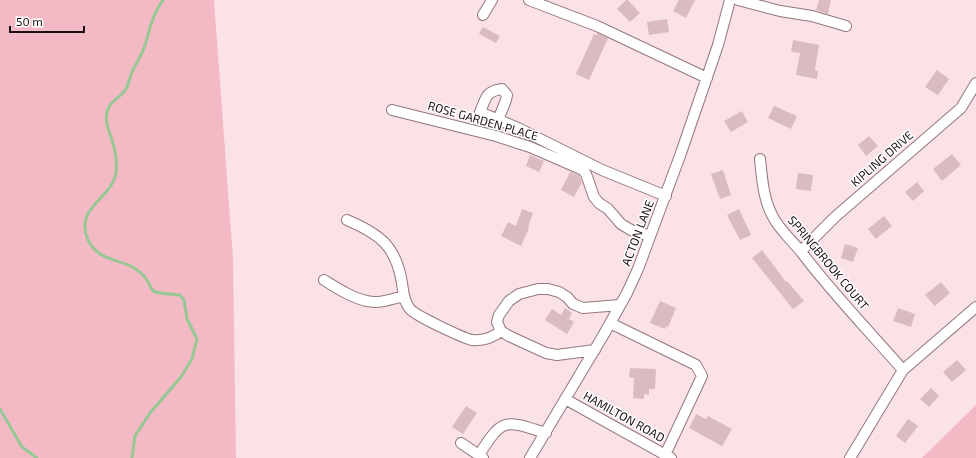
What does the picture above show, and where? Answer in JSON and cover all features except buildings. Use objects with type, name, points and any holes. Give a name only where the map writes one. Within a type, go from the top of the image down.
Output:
[{"type":"street","points":[[483,15],[492,0]]},
{"type":"street","points":[[529,0],[597,26],[707,78]]},
{"type":"street","name":"ACTON LANE","points":[[530,458],[595,350],[638,269],[666,196],[707,78],[718,45],[730,0]]},
{"type":"street","points":[[738,0],[780,11],[812,16],[846,26]]},
{"type":"street","name":"KIPLING DRIVE","points":[[800,251],[835,217],[957,112],[976,83]]},
{"type":"street","name":"ROSE GARDEN PLACE","points":[[392,110],[496,136],[530,147],[583,170],[586,174],[594,197],[599,203],[608,209],[621,224],[631,230],[650,236]]},
{"type":"street","points":[[498,120],[518,128],[602,170],[666,196]]},
{"type":"street","name":"SPRINGBROOK COURT","points":[[760,159],[763,185],[771,214],[780,229],[800,251],[814,270],[903,370]]},
{"type":"street","points":[[347,220],[363,227],[384,242],[397,262],[404,296],[409,309],[423,318],[472,340],[487,339],[501,331]]},
{"type":"street","points":[[324,280],[348,294],[367,302],[379,302],[404,296]]},
{"type":"street","points":[[595,350],[557,355],[546,353],[501,331],[498,322],[499,315],[509,301],[526,291],[543,289],[560,292],[567,297],[572,304],[583,308],[620,305]]},
{"type":"street","points":[[850,458],[903,370],[976,307]]},
{"type":"street","points":[[610,323],[696,365],[702,376],[668,456]]},
{"type":"street","name":"HAMILTON ROAD","points":[[565,399],[668,456]]},
{"type":"street","points":[[461,443],[481,457],[492,434],[504,425],[514,423],[546,433]]},
{"type":"shaded area","points":[[0,0],[214,0],[233,259],[236,458],[0,458]]},
{"type":"shaded area","points":[[976,405],[976,458],[922,458]]},
{"type":"waterway","points":[[132,458],[135,436],[150,413],[181,377],[192,359],[197,339],[187,319],[184,300],[180,295],[153,291],[137,269],[106,257],[93,248],[88,240],[85,229],[89,212],[107,191],[116,174],[115,150],[106,119],[108,109],[112,102],[123,93],[127,87],[132,72],[147,41],[150,26],[163,0]]},
{"type":"waterway","points":[[0,409],[22,447],[37,458]]}]
